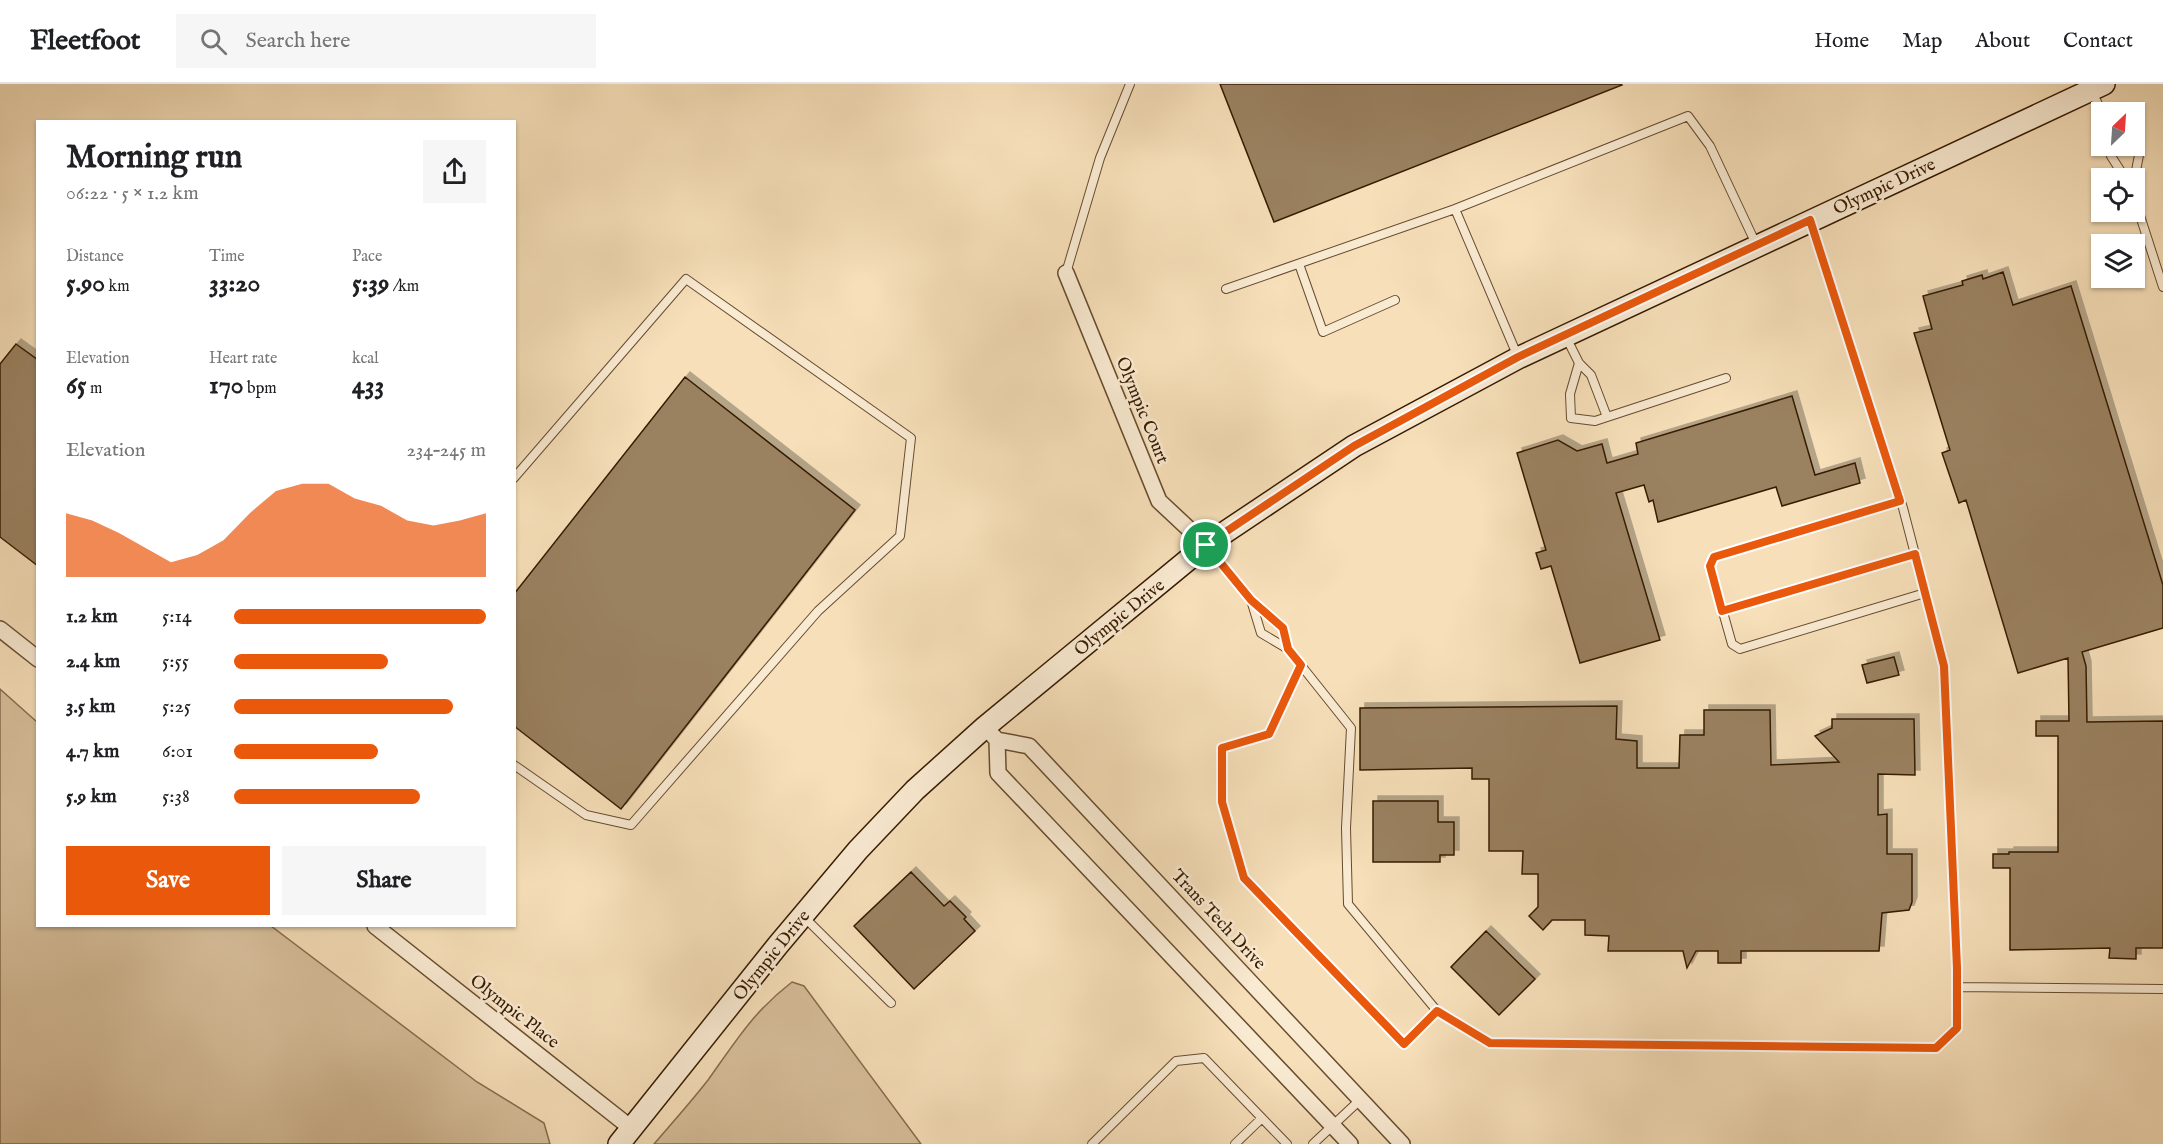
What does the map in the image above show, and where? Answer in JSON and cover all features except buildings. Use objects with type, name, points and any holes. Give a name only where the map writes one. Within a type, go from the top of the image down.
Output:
[{"type":"street","name":"Olympic Drive","points":[[625,1136],[803,915],[858,850],[915,790],[991,734],[1206,545],[1354,446],[1518,357],[2098,87]]},
{"type":"street","name":"Olympic Court","points":[[1066,273],[1158,501],[1206,545]]},
{"type":"street","points":[[0,629],[36,657]]},
{"type":"street","name":"Trans Tech Drive","points":[[991,734],[1029,746],[1402,1144]]},
{"type":"street","points":[[991,734],[998,773],[1350,1144]]},
{"type":"street","name":"Olympic Place","points":[[376,927],[625,1136]]},
{"type":"lane","points":[[1066,273],[1100,158],[1130,84]]},
{"type":"lane","points":[[2098,87],[2100,102]]},
{"type":"lane","points":[[1226,289],[1455,209],[1688,116],[1710,146],[1757,246]]},
{"type":"lane","points":[[1455,209],[1518,357]]},
{"type":"lane","points":[[1251,600],[1261,633],[1288,649],[1351,728],[1346,828],[1348,904],[1437,1011],[1490,1043],[1936,1048],[1957,1028],[1944,666],[1900,501],[1810,220]]},
{"type":"lane","points":[[2142,222],[2163,287]]},
{"type":"lane","points":[[1299,264],[1323,332],[1395,300]]},
{"type":"lane","points":[[516,476],[686,279],[911,438],[900,536],[818,610],[631,825],[586,815],[516,766]]},
{"type":"lane","points":[[1565,335],[1579,363],[1591,375],[1607,417]]},
{"type":"lane","points":[[1579,363],[1570,394],[1571,418],[1595,422],[1726,378]]},
{"type":"lane","points":[[1900,501],[1714,557],[1710,566],[1722,611],[1732,644],[1740,649],[1925,593]]},
{"type":"lane","points":[[1206,545],[1251,600],[1283,628],[1288,649]]},
{"type":"lane","points":[[1722,611],[1915,554]]},
{"type":"lane","points":[[1301,665],[1269,734],[1222,748],[1222,802],[1244,878],[1404,1044],[1437,1011]]},
{"type":"lane","points":[[803,915],[891,1003]]},
{"type":"lane","points":[[1957,987],[2163,989]]},
{"type":"lane","points":[[1092,1144],[1176,1061],[1204,1058],[1287,1144]]},
{"type":"lane","points":[[1312,1144],[1361,1100]]},
{"type":"lane","points":[[1235,1144],[1262,1118]]},
{"type":"shaded area","points":[[0,689],[36,721],[36,927],[272,927],[477,1082],[544,1123],[550,1144],[0,1144]]},
{"type":"shaded area","points":[[792,982],[804,986],[921,1144],[654,1144],[702,1088],[766,1004]]},
{"type":"route","points":[[1810,220],[1900,501],[1714,557],[1710,566],[1722,611],[1915,554],[1944,666],[1957,968],[1957,1028],[1936,1048],[1490,1043],[1437,1011],[1404,1044],[1244,878],[1222,802],[1222,748],[1269,734],[1301,665],[1288,649],[1283,628],[1251,600],[1206,545],[1354,446],[1518,357],[1810,220]]}]
